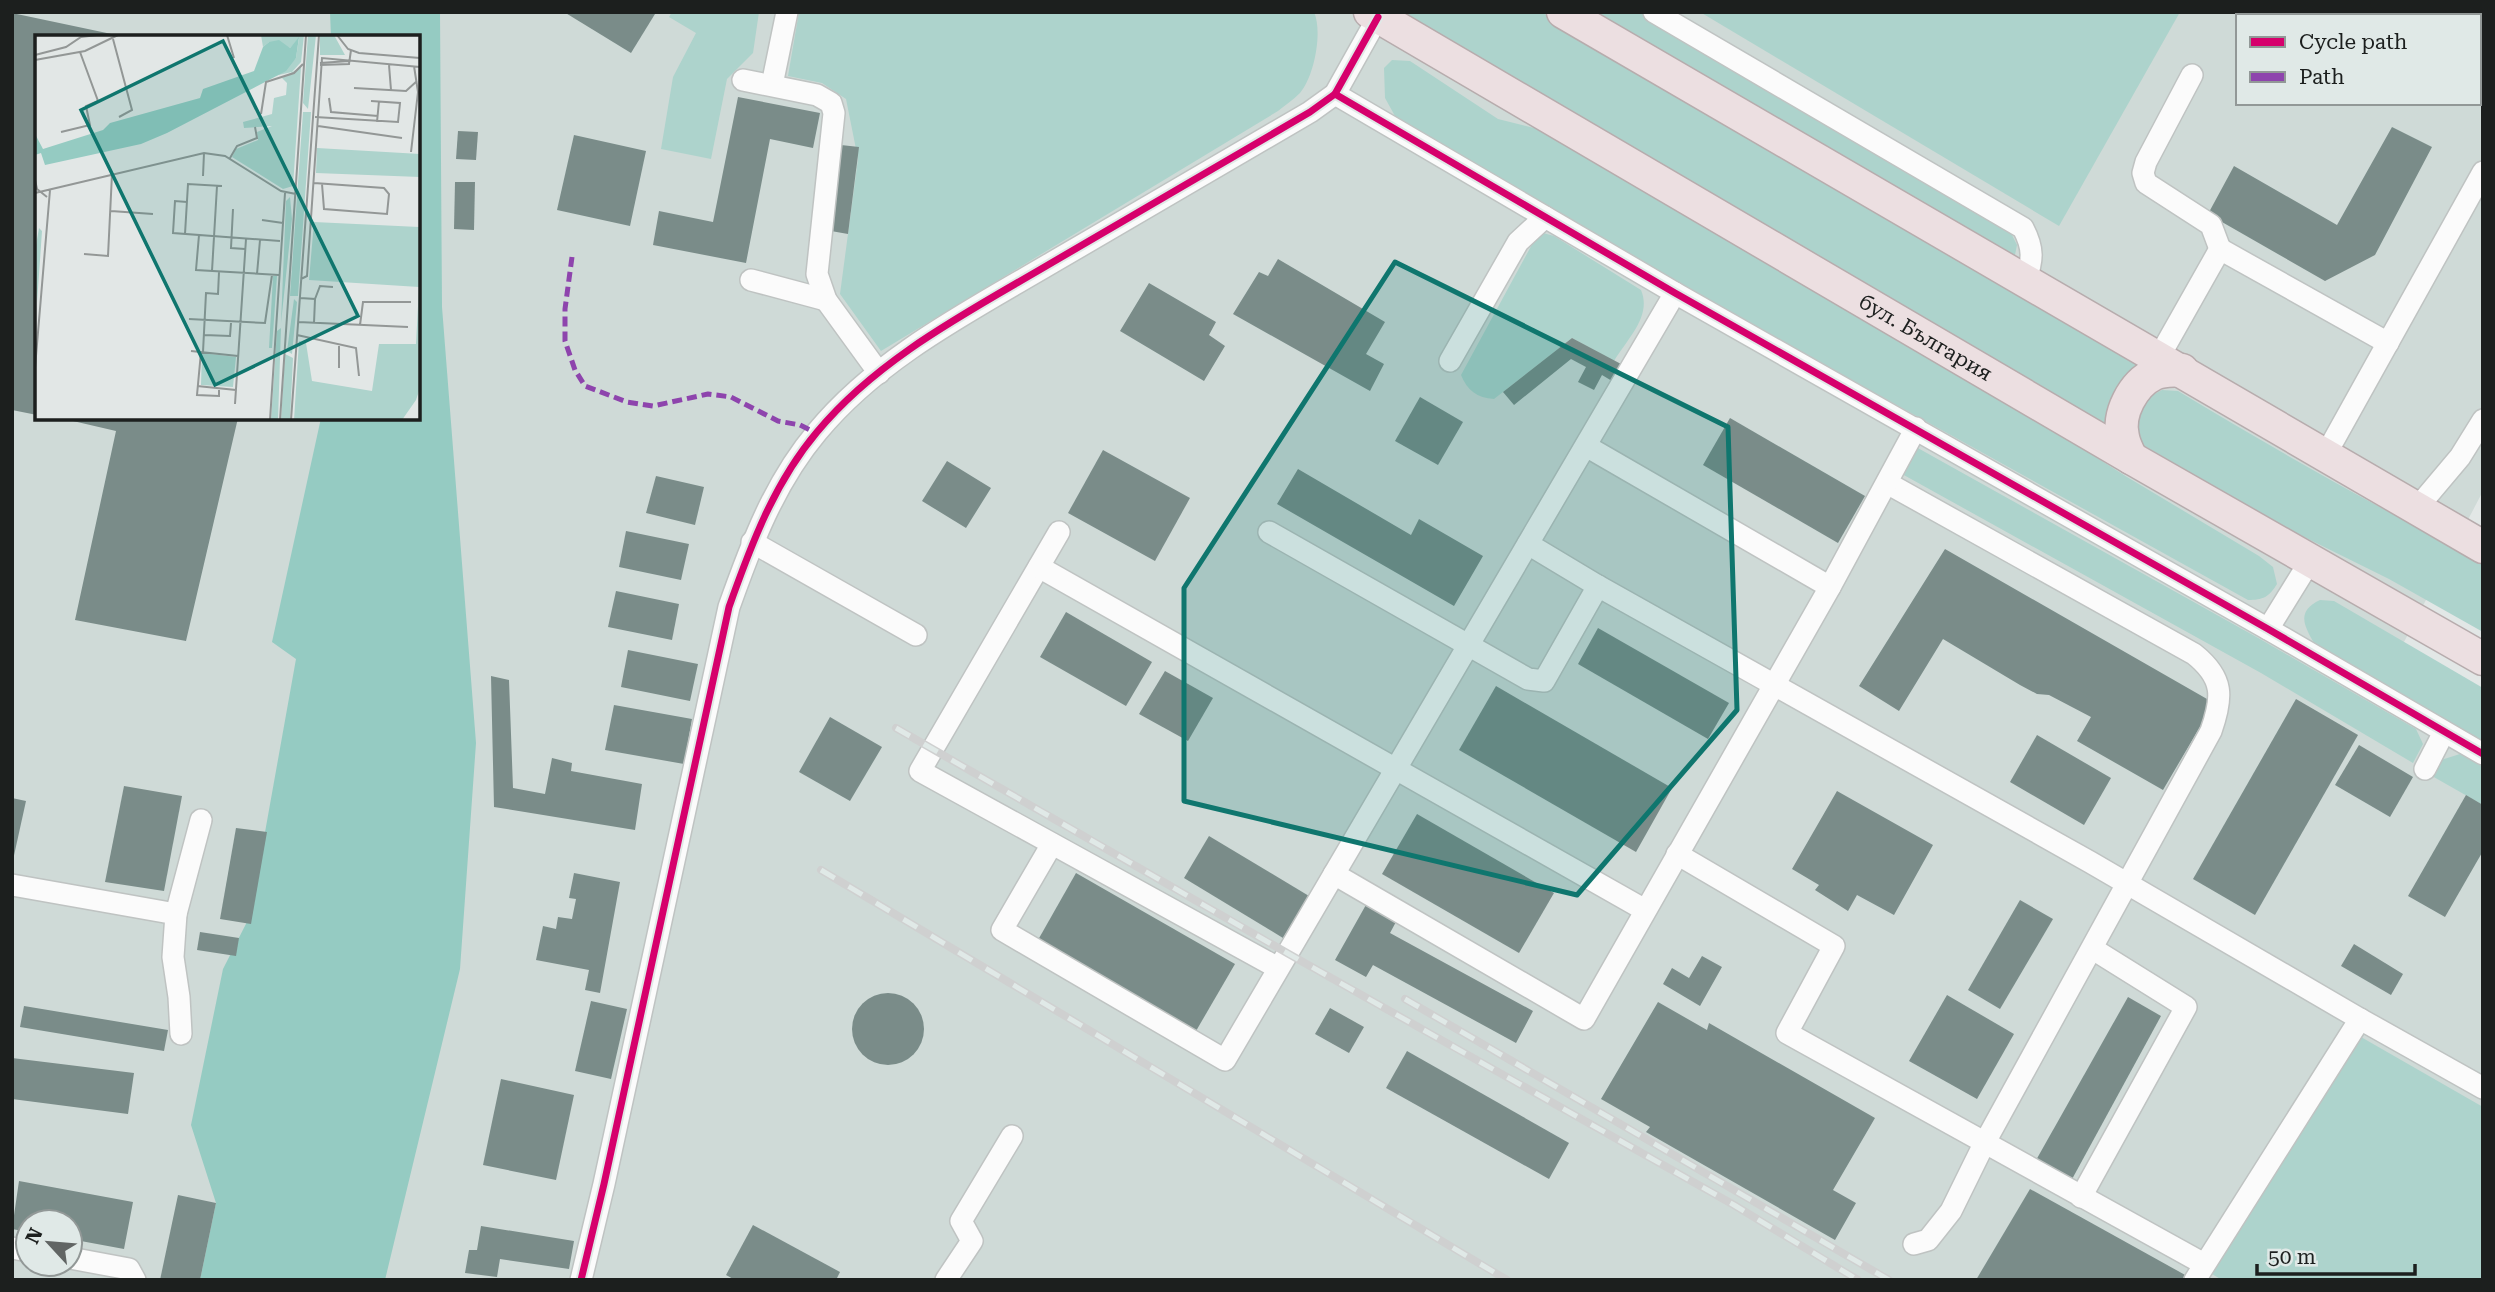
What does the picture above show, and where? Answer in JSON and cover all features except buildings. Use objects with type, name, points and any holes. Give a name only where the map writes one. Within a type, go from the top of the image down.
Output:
[{"type":"highway","points":[[1563,12],[2483,547]]},
{"type":"highway","name":"бул. България","points":[[1374,15],[2131,458],[2483,659]]},
{"type":"highway","points":[[2131,458],[2122,434],[2122,417],[2137,388],[2170,363]]},
{"type":"street","points":[[772,85],[787,12]]},
{"type":"street","points":[[1654,12],[2023,228],[2031,243],[2032,264],[2025,282]]},
{"type":"street","points":[[581,1280],[729,607],[752,542],[788,472],[816,433],[848,398],[910,349],[981,304],[1310,112],[1335,94],[1374,15]]},
{"type":"street","points":[[2192,75],[2146,162],[2143,173],[2146,183],[2211,225],[2220,249],[2388,343]]},
{"type":"street","points":[[744,80],[817,95],[831,103],[834,113],[817,274],[826,300],[879,373]]},
{"type":"street","points":[[1335,94],[1675,293],[1916,428],[2483,754]]},
{"type":"street","points":[[2326,454],[2483,172]]},
{"type":"street","points":[[1450,360],[1518,242],[1545,217]]},
{"type":"street","points":[[2170,363],[2220,249]]},
{"type":"street","points":[[751,280],[826,300]]},
{"type":"street","points":[[1052,844],[1002,930],[1225,1060],[1675,293]]},
{"type":"street","points":[[2417,508],[2459,457],[2483,420]]},
{"type":"street","points":[[1334,874],[1584,1019],[1830,587],[1916,428]]},
{"type":"street","points":[[1586,446],[1830,587]]},
{"type":"street","points":[[1886,483],[2194,654],[2206,663],[2215,676],[2220,702],[2211,731],[1984,1144],[1951,1211],[1928,1240],[1914,1244]]},
{"type":"street","points":[[1059,532],[920,771],[1278,968]]},
{"type":"street","points":[[1269,532],[1528,679],[1544,681],[1598,586]]},
{"type":"street","points":[[752,542],[916,635]]},
{"type":"street","points":[[1528,544],[1773,686],[2129,884],[2483,1088]]},
{"type":"street","points":[[2268,629],[2310,561]]},
{"type":"street","points":[[1039,567],[1646,909]]},
{"type":"street","points":[[2425,769],[2444,732]]},
{"type":"street","points":[[181,1034],[173,957],[176,914],[201,820]]},
{"type":"street","points":[[1676,854],[1834,946],[1787,1033],[2081,1197],[2199,1275],[2360,1019]]},
{"type":"street","points":[[12,885],[176,914]]},
{"type":"street","points":[[2081,1197],[2186,1007],[2093,949]]},
{"type":"street","points":[[946,1280],[972,1241],[961,1221],[1012,1136]]},
{"type":"street","points":[[84,1261],[129,1269],[135,1280]]},
{"type":"highlighted area","points":[[1395,262],[1728,427],[1737,710],[1577,895],[1184,801],[1184,588]]},
{"type":"shaded area","points":[[12,12],[2483,12],[2483,491],[2393,663],[2483,715],[2483,1280],[12,1280]]},
{"type":"green space","points":[[330,12],[440,12],[442,307],[476,743],[460,969],[385,1280],[200,1280],[216,1203],[191,1125],[223,969],[250,916],[296,659],[272,642],[321,420],[420,420],[420,35],[331,35]]},
{"type":"green space","points":[[672,12],[759,12],[753,53],[727,79],[711,159],[661,149],[673,77],[696,33],[669,17]]},
{"type":"green space","points":[[799,12],[1314,12],[1318,31],[1316,54],[1305,86],[1278,111],[881,351],[840,294],[858,159],[846,99],[822,83],[788,76]]},
{"type":"green space","points":[[1393,12],[1541,12],[2135,356],[2139,364],[2106,426]]},
{"type":"green space","points":[[1589,12],[1648,12],[2007,225],[2017,245],[2014,260]]},
{"type":"green space","points":[[1700,12],[2180,12],[2059,226]]},
{"type":"green space","points":[[1392,60],[1410,61],[1498,119],[1554,133],[1978,382],[2127,477],[2259,556],[2273,567],[2277,584],[2265,597],[2248,600],[1689,290],[1395,116],[1385,98],[1384,68]]},
{"type":"green space","points":[[1543,233],[1554,236],[1641,290],[1644,300],[1641,318],[1614,361],[1572,338],[1494,399],[1483,397],[1466,385],[1461,375],[1535,239]]},
{"type":"green space","points":[[2162,390],[2178,391],[2329,479],[2483,560],[2483,632],[2389,579],[2262,516],[2143,445],[2137,428],[2139,413],[2147,400]]},
{"type":"green space","points":[[1916,447],[2416,729],[2423,744],[2413,763],[2261,673],[1902,474]]},
{"type":"green space","points":[[2320,600],[2334,601],[2483,688],[2483,742],[2314,643],[2304,618],[2308,609]]},
{"type":"green space","points":[[2460,754],[2483,767],[2483,805],[2432,776],[2441,760]]},
{"type":"green space","points":[[2361,1037],[2483,1107],[2483,1280],[2222,1280],[2212,1274]]},
{"type":"railway","points":[[896,728],[1287,953],[1734,1205],[1858,1280]]},
{"type":"railway","points":[[821,870],[1507,1280]]},
{"type":"railway","points":[[1405,999],[1889,1280]]},
{"type":"marked path","points":[[572,257],[565,309],[565,341],[575,370],[585,386],[627,402],[653,406],[708,394],[731,397],[778,421],[800,425],[816,433]]},
{"type":"cycle path","points":[[581,1280],[729,607],[765,515],[788,472],[817,432],[842,405],[868,381],[927,337],[1310,112],[1335,94],[1378,17]]},
{"type":"cycle path","points":[[1335,94],[1675,293],[2483,754]]}]
